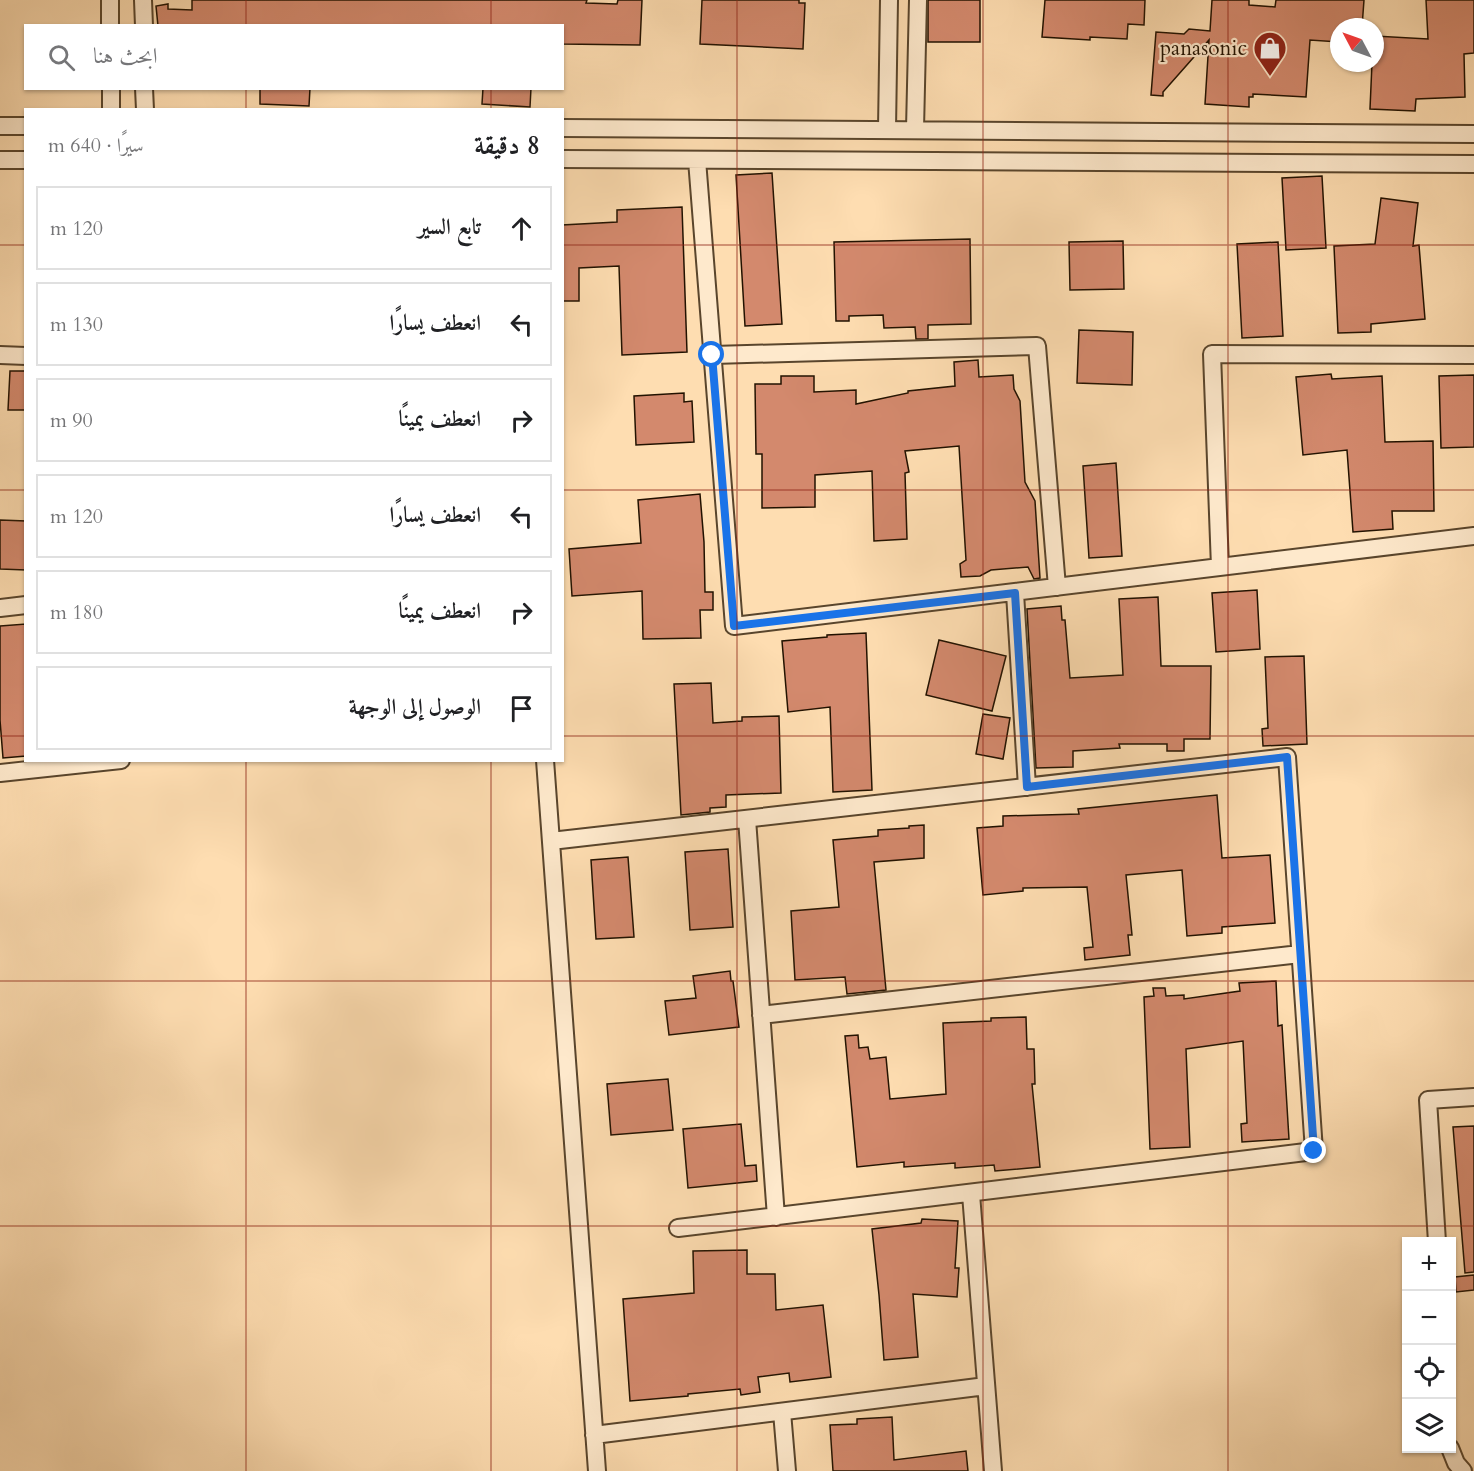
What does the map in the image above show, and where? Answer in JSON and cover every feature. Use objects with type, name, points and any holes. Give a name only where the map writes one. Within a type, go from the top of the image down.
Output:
[{"type":"street","points":[[110,0],[110,24]]},
{"type":"street","points":[[143,0],[144,24]]},
{"type":"street","points":[[887,129],[890,0]]},
{"type":"street","points":[[915,129],[918,0]]},
{"type":"street","points":[[111,90],[111,108]]},
{"type":"street","points":[[144,90],[145,108]]},
{"type":"street","points":[[0,126],[24,126]]},
{"type":"street","points":[[564,128],[1474,134]]},
{"type":"street","points":[[564,159],[1474,164]]},
{"type":"street","points":[[0,160],[24,160]]},
{"type":"street","points":[[697,160],[734,626],[1474,536]]},
{"type":"street","points":[[712,355],[1037,346],[1058,587]]},
{"type":"street","points":[[1220,567],[1212,354],[1474,355]]},
{"type":"street","points":[[0,355],[24,356]]},
{"type":"street","points":[[1015,593],[1027,787]]},
{"type":"street","points":[[0,608],[24,605]]},
{"type":"street","points":[[551,841],[1287,757],[1314,1151],[678,1228]]},
{"type":"street","points":[[0,773],[102,762]]},
{"type":"street","points":[[545,762],[597,1471]]},
{"type":"street","points":[[747,819],[776,1217]]},
{"type":"street","points":[[761,1015],[1300,954]]},
{"type":"street","points":[[1437,1237],[1428,1100],[1474,1097]]},
{"type":"street","points":[[971,1194],[993,1471]]},
{"type":"street","points":[[594,1435],[986,1386]]},
{"type":"street","points":[[782,1412],[787,1471]]},
{"type":"street","points":[[1452,1453],[1463,1471]]},
{"type":"building","points":[[192,0],[587,0],[586,3],[617,4],[618,0],[642,0],[640,45],[564,44],[564,24],[158,24],[156,6],[168,4],[168,9],[192,10]]},
{"type":"building","points":[[702,0],[799,0],[799,3],[805,3],[803,49],[700,44]]},
{"type":"building","points":[[928,0],[980,0],[980,42],[928,42]]},
{"type":"building","points":[[1045,0],[1145,0],[1144,25],[1128,24],[1127,39],[1090,37],[1090,40],[1042,37]]},
{"type":"building","points":[[1212,0],[1249,0],[1249,5],[1275,7],[1276,0],[1364,0],[1363,18],[1330,18],[1330,41],[1310,40],[1306,97],[1253,94],[1253,97],[1249,97],[1249,107],[1205,104],[1209,40],[1163,92],[1163,96],[1151,95],[1156,32],[1184,34],[1189,29],[1210,31]]},
{"type":"building","points":[[1426,0],[1474,0],[1474,53],[1464,54],[1465,97],[1416,99],[1415,111],[1370,109],[1372,72],[1384,72],[1384,37],[1428,39]]},
{"type":"building","points":[[260,90],[310,90],[309,106],[260,104]]},
{"type":"building","points":[[483,90],[531,90],[530,107],[482,104]]},
{"type":"building","points":[[772,173],[782,324],[745,326],[736,175]]},
{"type":"building","points":[[1322,176],[1326,248],[1286,250],[1282,178]]},
{"type":"building","points":[[1381,198],[1418,203],[1413,246],[1419,245],[1425,319],[1371,324],[1371,332],[1338,333],[1334,246],[1375,244]]},
{"type":"building","points":[[682,207],[687,352],[622,355],[619,266],[579,268],[579,301],[564,301],[564,225],[617,222],[617,210]]},
{"type":"building","points":[[970,239],[971,324],[928,325],[928,339],[916,339],[915,327],[884,328],[883,315],[849,316],[849,321],[836,321],[834,242]]},
{"type":"building","points":[[1123,241],[1124,289],[1070,290],[1069,242]]},
{"type":"building","points":[[1278,242],[1283,336],[1242,338],[1237,244]]},
{"type":"building","points":[[1079,330],[1133,332],[1132,385],[1077,383]]},
{"type":"building","points":[[978,360],[979,377],[1013,375],[1014,389],[1020,401],[1025,482],[1035,501],[1040,578],[1034,579],[1028,567],[991,570],[980,576],[961,577],[960,564],[966,560],[959,446],[905,451],[909,472],[905,473],[907,539],[874,541],[872,471],[815,475],[815,507],[762,508],[762,454],[756,454],[755,384],[781,384],[781,376],[814,376],[814,392],[856,390],[856,404],[908,393],[908,391],[955,386],[954,362]]},
{"type":"building","points":[[10,371],[24,371],[24,410],[8,410]]},
{"type":"building","points":[[1331,374],[1332,379],[1382,376],[1385,442],[1433,441],[1434,511],[1392,511],[1393,529],[1353,532],[1347,450],[1303,455],[1296,377]]},
{"type":"building","points":[[1474,375],[1474,447],[1441,448],[1439,376]]},
{"type":"building","points":[[684,393],[684,402],[692,401],[694,442],[636,445],[634,396]]},
{"type":"building","points":[[1116,463],[1122,556],[1089,558],[1083,466]]},
{"type":"building","points":[[700,494],[705,592],[713,592],[713,610],[700,610],[701,638],[643,639],[642,591],[572,596],[569,549],[641,543],[638,500]]},
{"type":"building","points":[[0,520],[24,521],[24,570],[0,569]]},
{"type":"building","points":[[1257,590],[1260,649],[1216,652],[1212,593]]},
{"type":"building","points":[[1158,597],[1161,666],[1211,666],[1210,739],[1184,739],[1184,751],[1167,751],[1167,744],[1119,744],[1120,748],[1073,751],[1073,767],[1036,768],[1027,609],[1061,606],[1062,620],[1065,620],[1070,678],[1123,675],[1119,599]]},
{"type":"building","points":[[24,624],[24,756],[3,758],[0,720],[0,626]]},
{"type":"building","points":[[866,633],[872,790],[833,792],[830,707],[788,712],[782,641]]},
{"type":"building","points":[[939,640],[1006,656],[992,711],[926,695]]},
{"type":"building","points":[[1304,656],[1307,744],[1263,746],[1262,729],[1268,728],[1265,657]]},
{"type":"building","points":[[711,683],[713,723],[742,721],[742,717],[779,716],[781,793],[726,795],[726,807],[710,808],[710,812],[681,815],[674,684]]},
{"type":"building","points":[[983,714],[1010,718],[1003,759],[976,754]]},
{"type":"building","points":[[1217,795],[1222,858],[1270,855],[1275,923],[1222,927],[1222,933],[1187,936],[1182,870],[1126,875],[1132,935],[1128,935],[1130,955],[1085,960],[1084,948],[1093,947],[1087,887],[1023,888],[1023,891],[983,895],[977,828],[1003,826],[1003,816],[1079,814],[1078,809]]},
{"type":"building","points":[[924,825],[924,858],[874,862],[886,990],[847,994],[845,977],[795,980],[791,911],[839,907],[833,840],[878,836],[878,830]]},
{"type":"building","points":[[728,849],[733,927],[690,930],[685,852]]},
{"type":"building","points":[[628,857],[634,937],[596,939],[591,860]]},
{"type":"building","points":[[730,971],[739,1027],[669,1035],[665,1001],[696,998],[693,976]]},
{"type":"building","points":[[1276,981],[1278,1026],[1282,1025],[1289,1139],[1242,1142],[1241,1124],[1247,1123],[1243,1041],[1186,1049],[1190,1147],[1150,1149],[1144,997],[1154,996],[1153,988],[1165,988],[1166,996],[1184,995],[1184,999],[1240,991],[1239,983]]},
{"type":"building","points":[[1026,1017],[1027,1049],[1034,1049],[1035,1084],[1032,1084],[1040,1167],[995,1171],[994,1165],[955,1168],[955,1163],[904,1167],[904,1162],[857,1167],[845,1036],[858,1035],[859,1048],[868,1047],[870,1059],[886,1057],[890,1099],[946,1094],[943,1023]]},
{"type":"building","points":[[668,1079],[673,1130],[611,1135],[607,1084]]},
{"type":"building","points":[[741,1124],[745,1166],[756,1165],[757,1181],[688,1188],[683,1129]]},
{"type":"building","points":[[1474,1126],[1474,1272],[1465,1273],[1453,1127]]},
{"type":"building","points":[[922,1219],[958,1221],[955,1268],[959,1268],[957,1297],[913,1294],[918,1357],[884,1360],[872,1229],[921,1223]]},
{"type":"building","points":[[747,1250],[747,1274],[775,1274],[776,1310],[823,1305],[831,1377],[790,1382],[789,1373],[758,1377],[760,1392],[741,1395],[740,1389],[630,1401],[623,1299],[694,1293],[693,1251]]},
{"type":"building","points":[[1474,1275],[1474,1290],[1456,1292],[1456,1277]]},
{"type":"building","points":[[892,1417],[894,1460],[966,1451],[968,1471],[833,1471],[830,1425],[857,1424],[857,1419]]},
{"type":"place","name":"panasonic","points":[[1270,77]]},
{"type":"route","points":[[712,355],[734,626],[1015,593],[1027,787],[1287,757],[1314,1151]]}]
